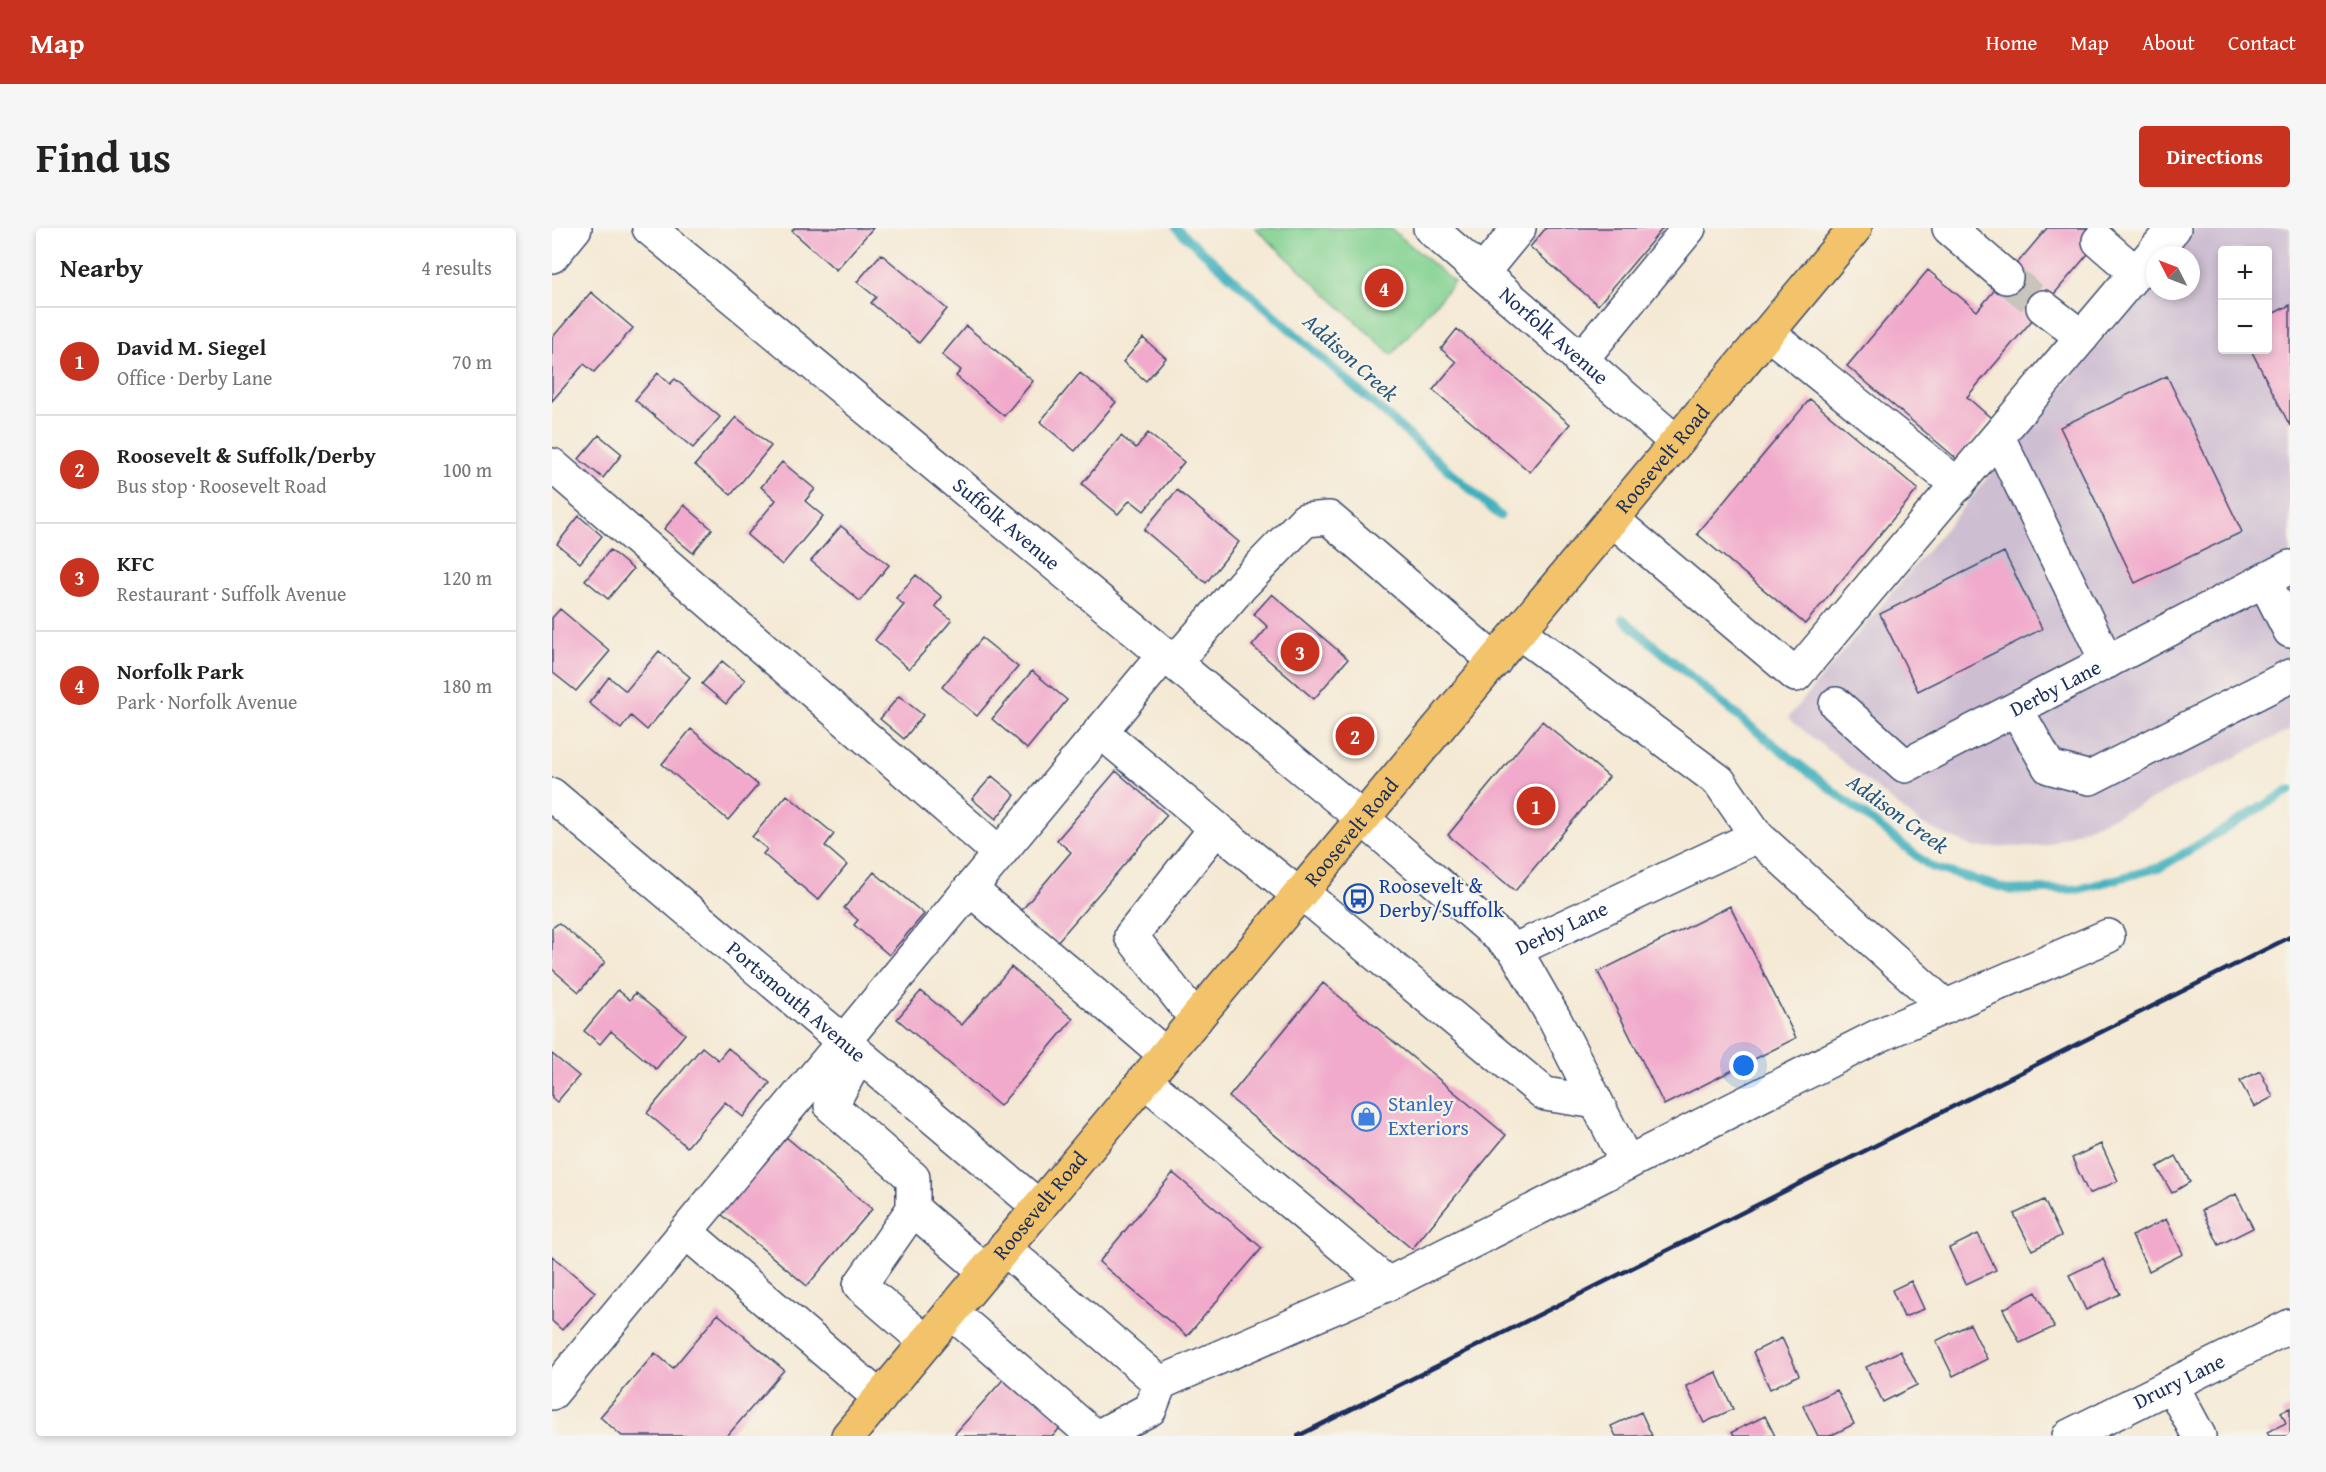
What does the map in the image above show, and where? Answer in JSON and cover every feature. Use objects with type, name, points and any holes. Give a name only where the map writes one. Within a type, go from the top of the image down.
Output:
[{"type":"main road","name":"Roosevelt Road","points":[[848,1436],[1855,228]]},
{"type":"street","points":[[552,256],[575,228]]},
{"type":"street","name":"Suffolk Avenue","points":[[649,228],[1363,819]]},
{"type":"street","name":"Norfolk Avenue","points":[[1430,228],[1580,361],[1676,442]]},
{"type":"street","points":[[1482,273],[1519,228]]},
{"type":"street","points":[[1580,361],[1689,228]]},
{"type":"street","points":[[1949,228],[2006,276]]},
{"type":"street","points":[[1613,520],[1796,675],[2174,228]]},
{"type":"street","points":[[2099,241],[2136,273]]},
{"type":"street","points":[[2043,307],[2082,337]]},
{"type":"street","points":[[1768,333],[1958,485]]},
{"type":"street","points":[[1998,437],[2107,662]]},
{"type":"street","points":[[552,465],[999,853]]},
{"type":"street","points":[[552,1393],[686,1232],[851,1049],[970,889],[1100,731],[1305,520],[1329,518],[1494,661]]},
{"type":"street","points":[[2277,573],[2290,631]]},
{"type":"street","name":"Derby Lane","points":[[1836,704],[1905,765],[2277,573]]},
{"type":"street","points":[[1519,632],[1719,782],[1757,836],[1946,1007]]},
{"type":"street","points":[[2016,709],[2049,767],[2090,778],[2290,676]]},
{"type":"street","points":[[1100,731],[1216,828],[1545,1094],[1596,1102]]},
{"type":"street","name":"Portsmouth Avenue","points":[[552,795],[1039,1208]]},
{"type":"street","name":"Derby Lane","points":[[1363,819],[1515,950],[1757,836]]},
{"type":"street","points":[[1196,1018],[1131,936],[1216,828]]},
{"type":"street","points":[[970,889],[1166,1055]]},
{"type":"street","points":[[1099,1436],[1150,1409],[1160,1383],[1388,1284],[1880,1035],[2108,936]]},
{"type":"street","points":[[1515,950],[1627,1163]]},
{"type":"street","points":[[851,1049],[831,1106],[913,1178],[914,1209],[860,1285],[926,1342]]},
{"type":"street","points":[[1144,1080],[1388,1284]]},
{"type":"street","points":[[914,1209],[994,1260],[1160,1383]]},
{"type":"street","points":[[686,1232],[880,1398]]},
{"type":"street","points":[[951,1312],[1094,1436]]},
{"type":"street","name":"Drury Lane","points":[[2069,1436],[2290,1326]]},
{"type":"street","points":[[2172,1386],[2199,1436]]},
{"type":"shaded area","points":[[2195,228],[2290,228],[2290,730],[2136,807],[2044,846],[1975,848],[1921,824],[1788,718],[2146,287],[2146,300],[2200,300],[2200,246],[2180,246]]},
{"type":"green space","points":[[1255,228],[1390,228],[1454,282],[1392,355]]},
{"type":"building","points":[[795,228],[873,228],[836,270],[792,231]]},
{"type":"building","points":[[1546,228],[1663,228],[1598,305],[1530,247]]},
{"type":"building","points":[[2047,228],[2110,228],[1967,397],[1991,418],[1957,459],[1847,366],[1928,270],[1977,311]]},
{"type":"building","points":[[881,254],[947,309],[919,343],[871,303],[876,297],[857,282]]},
{"type":"building","points":[[591,292],[633,328],[594,372],[584,364],[552,401],[552,338]]},
{"type":"building","points":[[2290,305],[2290,426],[2253,354],[2272,354],[2272,314]]},
{"type":"building","points":[[966,326],[1033,381],[1004,416],[956,376],[961,370],[942,355]]},
{"type":"building","points":[[1457,329],[1570,424],[1530,472],[1433,390],[1456,362],[1441,349]]},
{"type":"building","points":[[1143,338],[1166,358],[1146,381],[1123,362]]},
{"type":"building","points":[[658,373],[670,384],[675,379],[720,417],[693,448],[635,400]]},
{"type":"building","points":[[1080,373],[1116,402],[1075,451],[1040,422]]},
{"type":"building","points":[[2167,376],[2242,532],[2135,583],[2060,427]]},
{"type":"building","points":[[1810,399],[1918,489],[1805,624],[1697,534]]},
{"type":"building","points":[[736,417],[771,446],[731,495],[695,465]]},
{"type":"building","points":[[1148,433],[1184,462],[1144,511],[1130,500],[1118,514],[1082,484],[1121,436],[1136,448]]},
{"type":"building","points":[[599,435],[622,454],[603,478],[579,459]]},
{"type":"building","points":[[782,462],[815,489],[805,501],[823,516],[782,565],[747,535],[776,500],[761,487]]},
{"type":"building","points":[[1177,490],[1239,542],[1206,583],[1144,530]]},
{"type":"building","points":[[684,505],[712,529],[693,553],[664,529]]},
{"type":"building","points":[[579,516],[602,536],[580,563],[557,544]]},
{"type":"building","points":[[841,526],[889,565],[860,601],[811,561]]},
{"type":"building","points":[[610,550],[633,569],[608,599],[585,580]]},
{"type":"building","points":[[2004,552],[2042,629],[1918,691],[1880,614]]},
{"type":"building","points":[[916,575],[942,597],[935,606],[952,620],[909,669],[875,640],[904,605],[896,598]]},
{"type":"building","points":[[1272,594],[1348,659],[1314,699],[1252,646],[1268,627],[1254,614]]},
{"type":"building","points":[[560,609],[610,651],[576,691],[552,672],[552,618]]},
{"type":"building","points":[[982,638],[1018,667],[977,716],[942,687]]},
{"type":"building","points":[[659,651],[690,677],[647,730],[631,716],[621,729],[589,703],[609,677],[626,691]]},
{"type":"building","points":[[722,661],[745,680],[726,704],[702,684]]},
{"type":"building","points":[[1032,671],[1067,700],[1027,749],[992,719]]},
{"type":"building","points":[[899,696],[923,715],[904,739],[880,719]]},
{"type":"building","points":[[1542,721],[1609,777],[1515,891],[1448,835]]},
{"type":"building","points":[[691,729],[758,785],[728,820],[662,764]]},
{"type":"building","points":[[1116,771],[1167,815],[1057,942],[1021,911],[1071,852],[1057,840]]},
{"type":"building","points":[[992,776],[1015,795],[996,819],[972,799]]},
{"type":"building","points":[[787,795],[834,834],[825,846],[847,865],[818,900],[763,854],[767,849],[752,837]]},
{"type":"building","points":[[874,872],[924,914],[889,955],[854,925],[858,920],[844,908]]},
{"type":"building","points":[[1730,906],[1796,1038],[1664,1105],[1598,972]]},
{"type":"building","points":[[559,923],[605,962],[579,992],[552,969],[552,928]]},
{"type":"building","points":[[1011,967],[1073,1019],[1000,1106],[897,1019],[921,991],[962,1025]]},
{"type":"building","name":"Stanley Exteriors","points":[[1323,983],[1506,1135],[1412,1249],[1229,1097]]},
{"type":"building","points":[[618,990],[630,1000],[635,993],[685,1034],[656,1069],[611,1031],[600,1044],[584,1031]]},
{"type":"building","points":[[702,1047],[718,1060],[728,1048],[770,1083],[743,1117],[725,1102],[687,1147],[647,1113]]},
{"type":"building","points":[[552,1054],[579,1076],[557,1102],[552,1098]]},
{"type":"building","points":[[2260,1071],[2273,1097],[2254,1107],[2240,1081]]},
{"type":"building","points":[[786,1137],[872,1209],[807,1286],[721,1214]]},
{"type":"building","points":[[2101,1144],[2118,1181],[2089,1194],[2072,1158]]},
{"type":"building","points":[[2176,1156],[2190,1182],[2172,1193],[2157,1167]]},
{"type":"building","points":[[1173,1173],[1262,1248],[1187,1336],[1099,1262]]},
{"type":"building","points":[[2236,1194],[2253,1228],[2219,1245],[2202,1210]]},
{"type":"building","points":[[2044,1200],[2061,1236],[2032,1250],[2014,1214]]},
{"type":"building","points":[[2166,1219],[2183,1254],[2149,1271],[2132,1236]]},
{"type":"building","points":[[1978,1234],[1996,1270],[1966,1284],[1949,1248]]},
{"type":"building","points":[[552,1256],[595,1292],[562,1330],[552,1321]]},
{"type":"building","points":[[2103,1259],[2120,1294],[2086,1310],[2069,1275]]},
{"type":"building","points":[[1911,1281],[1924,1309],[1904,1317],[1892,1290]]},
{"type":"building","points":[[2036,1292],[2054,1327],[2020,1343],[2003,1309]]},
{"type":"building","points":[[718,1314],[784,1370],[727,1436],[622,1436],[600,1417],[655,1353],[673,1368]]},
{"type":"building","points":[[1970,1324],[1987,1359],[1953,1376],[1936,1341]]},
{"type":"building","points":[[1782,1338],[1799,1375],[1770,1389],[1753,1352]]},
{"type":"building","points":[[1900,1351],[1917,1385],[1883,1402],[1866,1367]]},
{"type":"building","points":[[1716,1372],[1733,1409],[1704,1423],[1686,1386]]},
{"type":"building","points":[[1008,1374],[1064,1423],[1053,1436],[953,1436]]},
{"type":"building","points":[[1837,1390],[1854,1424],[1830,1436],[1818,1436],[1803,1406]]},
{"type":"building","points":[[2290,1408],[2290,1436],[2269,1436],[2267,1432],[2286,1423],[2281,1412]]},
{"type":"building","points":[[1641,1412],[1652,1436],[1616,1436],[1611,1426]]},
{"type":"building","points":[[1765,1416],[1775,1436],[1734,1436],[1732,1432]]},
{"type":"waterway","name":"Addison Creek","points":[[1176,228],[1500,516]]},
{"type":"waterway","name":"Addison Creek","points":[[1623,619],[1746,723],[1931,867],[2011,890],[2080,889],[2161,867],[2290,790]]},
{"type":"tunnel","points":[[2006,277],[2043,307]]},
{"type":"railway","points":[[1298,1436],[2290,937]]},
{"type":"place","name":"Norfolk Park","points":[[1384,288]]},
{"type":"place","name":"KFC","points":[[1300,652]]},
{"type":"place","name":"Roosevelt & Suffolk/Derby","points":[[1355,736]]},
{"type":"place","name":"David M. Siegel","points":[[1536,806]]},
{"type":"place","name":"Roosevelt & Derby/Suffolk","points":[[1358,898]]},
{"type":"place","name":"Stanley Exteriors","points":[[1367,1116]]}]
